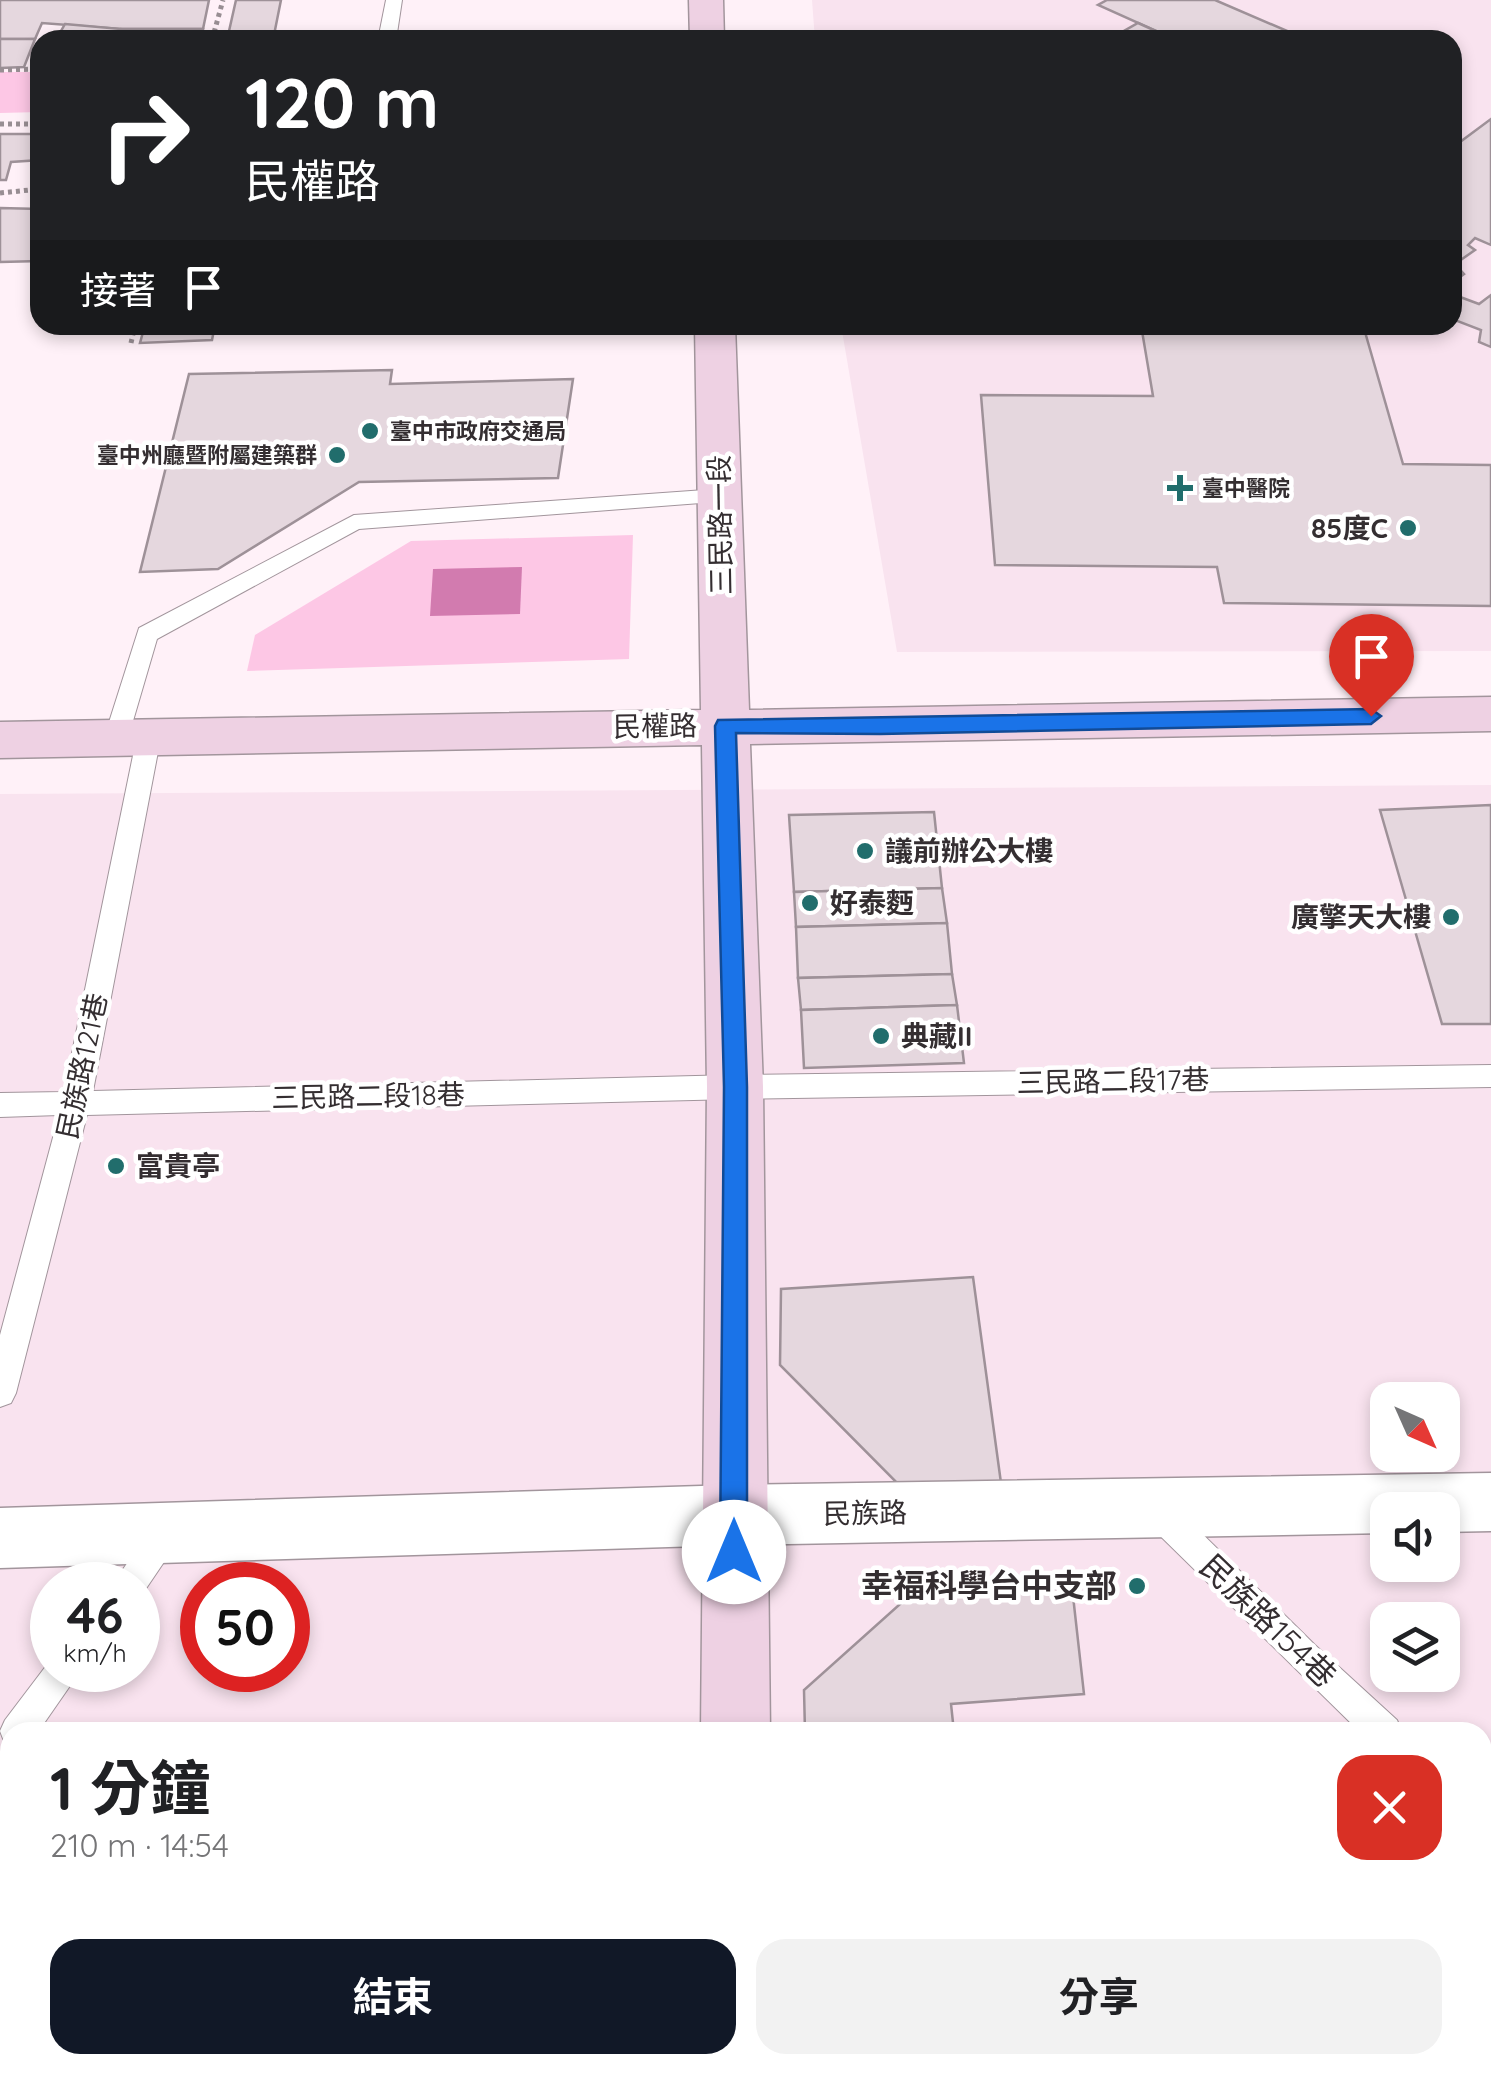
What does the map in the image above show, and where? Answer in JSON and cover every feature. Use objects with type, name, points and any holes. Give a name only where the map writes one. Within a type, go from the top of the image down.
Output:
[{"type":"main road","points":[[706,0],[707,30]]},
{"type":"main road","name":"三民路一段","points":[[715,335],[735,1087],[736,1722]]},
{"type":"main road","name":"民權路","points":[[0,740],[1491,714]]},
{"type":"street","name":"民族路","points":[[0,1538],[733,1516],[1491,1502]]},
{"type":"lane","points":[[389,30],[394,0]]},
{"type":"lane","name":"民族路121巷","points":[[0,1394],[76,1104],[147,634],[354,522],[720,496]]},
{"type":"lane","name":"三民路二段17巷","points":[[735,1087],[1491,1076]]},
{"type":"lane","name":"三民路二段18巷","points":[[0,1104],[735,1087]]},
{"type":"lane","name":"民族路154巷","points":[[1154,1508],[1302,1658],[1374,1722]]},
{"type":"lane","points":[[147,1562],[168,1534]]},
{"type":"lane","points":[[25,1722],[47,1692]]},
{"type":"path","points":[[215,30],[223,0]]},
{"type":"path","points":[[0,70],[30,70]]},
{"type":"path","points":[[0,124],[30,124]]},
{"type":"path","points":[[0,193],[30,192]]},
{"type":"path","points":[[131,343],[133,335]]},
{"type":"shaded area","name":"臺中醫院","points":[[812,0],[1491,0],[1491,651],[897,652],[843,335],[1462,335],[1462,30],[814,30]]},
{"type":"shaded area","points":[[0,72],[30,72],[30,112],[0,113]]},
{"type":"shaded area","points":[[633,535],[629,659],[247,671],[255,635],[411,541]]},
{"type":"shaded area","points":[[522,567],[520,614],[430,616],[433,569]]},
{"type":"shaded area","points":[[1491,785],[1491,1722],[0,1722],[0,794]]},
{"type":"building","points":[[0,0],[209,0],[203,29],[121,29],[42,23],[39,30],[30,30],[30,39],[0,39]]},
{"type":"building","points":[[236,0],[281,0],[275,30],[229,30]]},
{"type":"building","points":[[1107,0],[1215,0],[1285,30],[1154,30],[1098,5]]},
{"type":"building","points":[[1138,23],[1154,30],[1126,30]]},
{"type":"building","points":[[65,24],[121,29],[121,30],[62,30]]},
{"type":"building","points":[[121,29],[203,29],[203,30]]},
{"type":"building","points":[[0,39],[30,39],[24,67],[0,68]]},
{"type":"building","points":[[1491,119],[1491,245],[1475,238],[1468,245],[1475,250],[1462,259],[1462,141]]},
{"type":"building","points":[[0,134],[30,134],[30,161],[11,162],[6,180],[0,180]]},
{"type":"building","points":[[0,208],[30,209],[30,261],[0,262]]},
{"type":"building","points":[[1491,295],[1491,347],[1479,342],[1481,330],[1462,323],[1462,298],[1479,304]]},
{"type":"building","points":[[142,335],[213,335],[212,340],[140,343]]},
{"type":"building","points":[[1143,335],[1366,335],[1403,464],[1491,465],[1491,606],[1224,603],[1217,567],[995,565],[981,395],[1153,396]]},
{"type":"building","name":"臺中市政府交通局","points":[[392,370],[390,384],[573,379],[558,478],[359,482],[218,569],[140,572],[189,374]]},
{"type":"building","name":"廣擎天大樓","points":[[1491,805],[1491,1024],[1442,1024],[1380,810]]},
{"type":"building","name":"議前辦公大樓","points":[[934,812],[942,888],[794,892],[789,815]]},
{"type":"building","points":[[942,888],[947,923],[796,927],[794,892]]},
{"type":"building","points":[[947,923],[952,974],[798,978],[796,927]]},
{"type":"building","points":[[952,974],[957,1005],[801,1010],[798,978]]},
{"type":"building","name":"典藏II","points":[[957,1005],[964,1063],[804,1068],[801,1010]]},
{"type":"building","points":[[973,1277],[1001,1483],[906,1492],[780,1365],[781,1289]]},
{"type":"building","points":[[1071,1578],[1084,1694],[951,1704],[953,1722],[805,1722],[804,1690],[928,1579]]},
{"type":"place","name":"臺中市政府交通局","points":[[370,431]]},
{"type":"place","name":"臺中州廳暨附屬建築群","points":[[337,455]]},
{"type":"place","name":"臺中醫院","points":[[1180,488]]},
{"type":"place","name":"85度C","points":[[1408,528]]},
{"type":"place","name":"議前辦公大樓","points":[[865,851]]},
{"type":"place","name":"好泰麪","points":[[810,903]]},
{"type":"place","name":"廣擎天大樓","points":[[1451,917]]},
{"type":"place","name":"典藏II","points":[[881,1036]]},
{"type":"place","name":"富貴亭","points":[[116,1166]]},
{"type":"place","name":"幸福科學台中支部","points":[[1137,1586]]},
{"type":"route","points":[[734,1552],[735,1087],[725,726],[880,727],[1371,716]]}]
